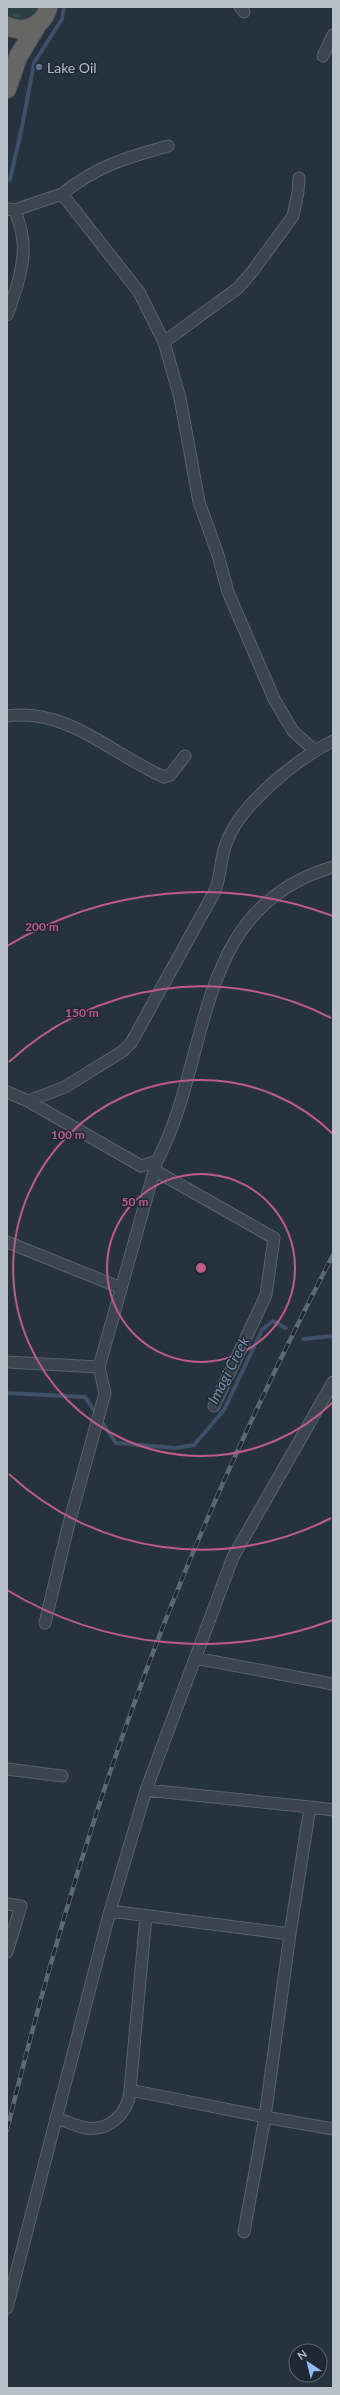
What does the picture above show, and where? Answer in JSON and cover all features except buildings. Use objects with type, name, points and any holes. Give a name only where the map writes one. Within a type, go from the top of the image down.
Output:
[{"type":"highway","points":[[7,89],[18,57],[48,7]]},
{"type":"highway","points":[[7,26],[25,29],[39,22]]},
{"type":"street","points":[[323,56],[333,35]]},
{"type":"street","points":[[7,315],[15,293],[22,257],[22,235],[11,210],[62,194],[82,178],[98,169],[168,146]]},
{"type":"street","points":[[164,342],[238,288],[252,272],[292,216],[298,192],[299,178]]},
{"type":"street","points":[[62,194],[139,292],[164,342],[180,398],[199,502],[218,555],[228,592],[274,698],[293,731],[314,751]]},
{"type":"street","points":[[7,716],[37,715],[57,719],[164,777],[170,775],[185,756]]},
{"type":"street","points":[[28,1101],[65,1087],[123,1051],[131,1043],[215,891],[220,876],[226,844],[232,829],[260,794],[314,751],[333,741]]},
{"type":"street","points":[[45,1623],[68,1527],[105,1393],[99,1367],[155,1166],[170,1136],[216,979],[229,948],[246,923],[265,903],[310,874],[333,867]]},
{"type":"street","points":[[7,1092],[28,1101],[141,1166],[155,1166],[274,1238],[266,1295],[214,1406]]},
{"type":"street","points":[[7,1242],[121,1288]]},
{"type":"street","points":[[7,1362],[99,1367]]},
{"type":"street","points":[[7,2308],[110,1911],[146,1790],[233,1557],[332,1387]]},
{"type":"street","points":[[195,1658],[333,1684]]},
{"type":"street","points":[[7,1769],[62,1776]]},
{"type":"street","points":[[146,1790],[333,1810]]},
{"type":"street","points":[[244,2232],[265,2117],[290,1934],[310,1807]]},
{"type":"street","points":[[7,1904],[21,1906],[7,1952]]},
{"type":"street","points":[[110,1911],[290,1934]]},
{"type":"street","points":[[56,2118],[88,2128],[111,2124],[124,2112],[130,2098],[146,1916]]},
{"type":"street","points":[[130,2090],[333,2129]]},
{"type":"green space","points":[[7,7],[38,7],[29,17],[25,19],[17,19],[8,15]]},
{"type":"waterway","points":[[10,180],[34,63],[62,19],[64,7]]},
{"type":"waterway","name":"Imagi Creek","points":[[7,1393],[85,1397],[116,1443],[176,1448],[194,1445],[224,1410],[262,1330],[273,1321],[286,1328]]},
{"type":"waterway","name":"Imagi Creek","points":[[303,1339],[333,1336]]},
{"type":"railway","points":[[7,2130],[53,1956],[87,1841],[146,1671],[166,1618],[233,1460],[333,1255]]},
{"type":"place","name":"Lake Oil","points":[[39,67]]}]
